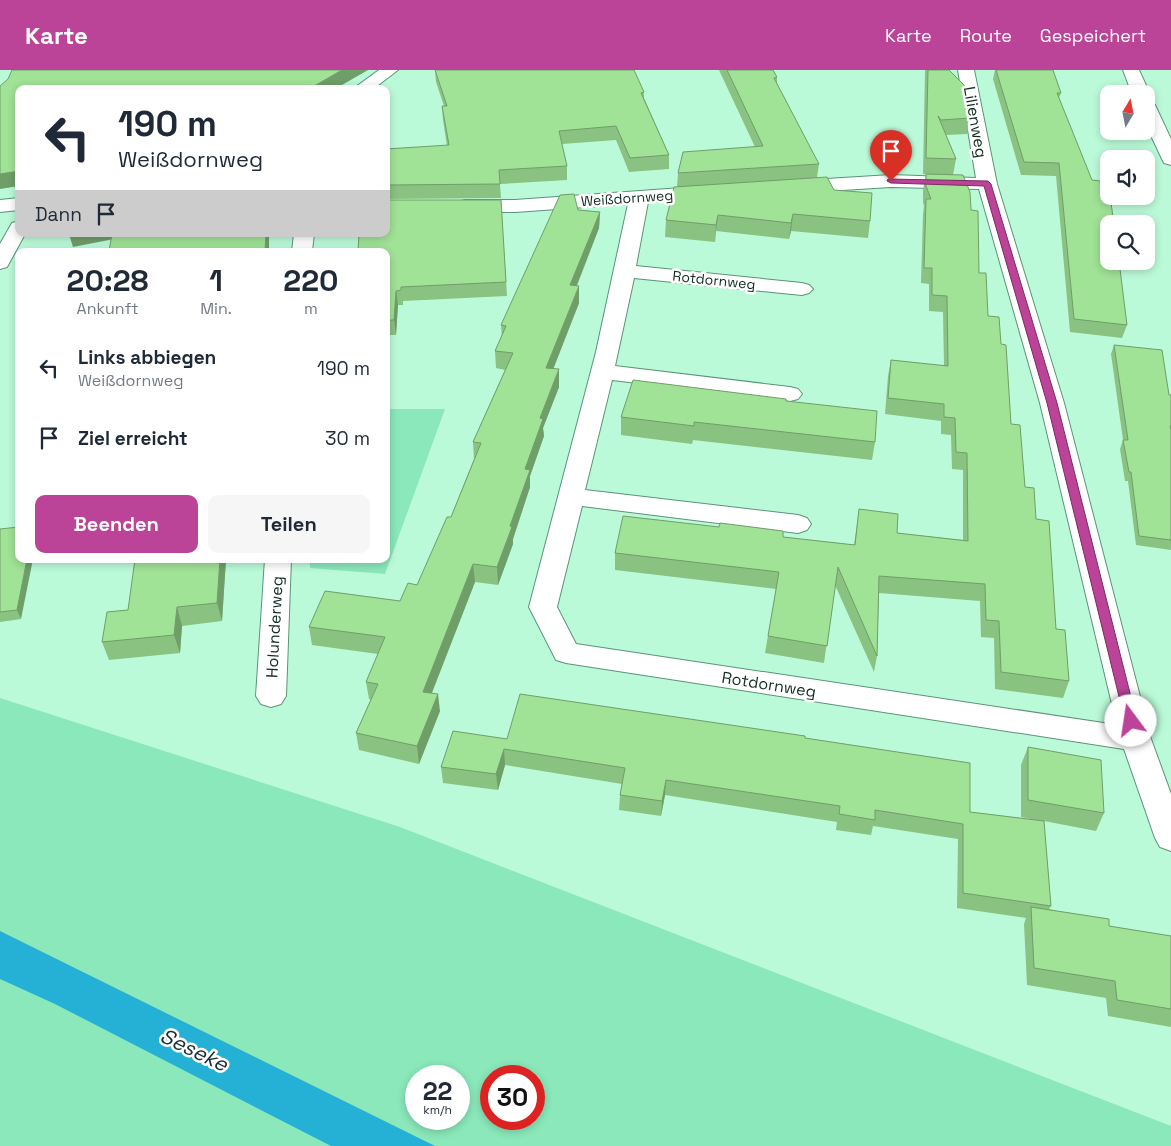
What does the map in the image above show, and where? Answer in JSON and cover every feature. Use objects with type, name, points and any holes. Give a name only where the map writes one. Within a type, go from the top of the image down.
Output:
[{"type":"street","points":[[367,85],[390,70]]},
{"type":"street","name":"Lilienweg","points":[[966,70],[988,184],[1052,403],[1136,739],[1171,838]]},
{"type":"street","points":[[1131,70],[1137,85]]},
{"type":"street","points":[[1155,124],[1171,159]]},
{"type":"street","points":[[779,188],[891,181],[988,184]]},
{"type":"street","name":"Weißdornweg","points":[[446,206],[514,206],[730,191]]},
{"type":"street","name":"Rotdornweg","points":[[639,196],[626,271],[604,372],[542,607],[566,653],[1136,739]]},
{"type":"street","points":[[0,206],[15,204]]},
{"type":"street","points":[[0,263],[15,235]]},
{"type":"street","name":"Rotdornweg","points":[[626,271],[802,290]]},
{"type":"street","points":[[604,372],[790,394]]},
{"type":"street","points":[[571,496],[798,524]]},
{"type":"street","name":"Holunderweg","points":[[270,696],[278,563]]},
{"type":"green space","points":[[390,409],[445,409],[390,560]]},
{"type":"green space","points":[[310,563],[389,563],[385,574],[310,568]]},
{"type":"green space","points":[[0,698],[400,827],[1171,1126],[1171,1146],[0,1146]]},
{"type":"water","name":"Seseke","points":[[0,931],[435,1146],[331,1146],[55,1004],[0,979]]},
{"type":"building","points":[[12,70],[342,70],[316,85],[15,85],[15,172],[0,174],[0,86],[8,79]]},
{"type":"building","points":[[435,70],[634,70],[644,92],[641,93],[669,155],[630,158],[616,126],[559,131],[567,166],[499,170],[500,184],[390,185],[390,149],[449,145],[442,106],[447,106]]},
{"type":"building","points":[[727,70],[773,70],[777,77],[774,78],[819,164],[678,173],[683,152],[763,146]]},
{"type":"building","points":[[928,70],[949,70],[964,85],[970,118],[941,120],[938,116],[956,159],[926,158]]},
{"type":"building","points":[[996,70],[1053,70],[1061,93],[1057,93],[1092,180],[1100,181],[1100,205],[1111,205],[1113,215],[1100,215],[1100,270],[1120,270],[1127,325],[1074,319],[1059,163],[1024,162]]},
{"type":"building","points":[[926,174],[963,175],[970,192],[971,210],[978,211],[979,273],[986,273],[988,316],[999,317],[1001,344],[1006,345],[1011,424],[1020,425],[1025,487],[1034,488],[1036,519],[1049,521],[1056,629],[1065,630],[1069,681],[1001,672],[999,621],[986,620],[985,584],[879,576],[877,656],[838,567],[827,646],[768,636],[779,572],[615,553],[623,516],[719,527],[720,523],[783,531],[783,537],[855,545],[859,509],[898,514],[897,533],[968,541],[967,453],[956,452],[955,418],[944,417],[944,404],[888,398],[891,360],[948,366],[947,296],[932,295],[932,268],[924,268],[926,199],[931,199],[926,186]]},
{"type":"building","points":[[827,177],[834,190],[872,193],[870,221],[793,214],[791,223],[718,215],[716,225],[666,220],[674,187]]},
{"type":"building","points":[[574,194],[578,210],[600,212],[570,285],[579,286],[546,368],[559,369],[540,418],[543,419],[525,469],[530,470],[497,567],[473,564],[423,692],[438,694],[417,746],[356,733],[378,684],[366,682],[385,637],[309,627],[325,591],[400,601],[408,583],[417,585],[447,517],[451,517],[481,443],[473,442],[513,353],[495,351],[506,326],[501,325],[560,195]]},
{"type":"building","points":[[390,200],[501,200],[506,282],[401,287],[401,290],[396,291],[394,320],[390,320],[390,248],[358,248],[359,237],[390,237]]},
{"type":"building","points":[[111,237],[266,237],[265,248],[110,248]]},
{"type":"building","points":[[1114,345],[1162,350],[1169,395],[1171,395],[1171,540],[1139,536],[1131,472],[1129,472],[1123,440],[1128,440]]},
{"type":"building","points":[[633,380],[786,399],[786,401],[877,411],[875,442],[694,422],[694,426],[621,417]]},
{"type":"building","points":[[15,527],[15,563],[26,563],[17,610],[0,612],[0,529]]},
{"type":"building","points":[[134,563],[220,563],[217,603],[177,607],[174,635],[102,642],[107,612],[128,610]]},
{"type":"building","points":[[520,694],[805,736],[805,738],[970,763],[970,812],[1044,821],[1051,906],[963,893],[963,824],[875,810],[875,820],[839,814],[840,806],[666,780],[662,801],[620,795],[625,768],[504,749],[496,774],[441,767],[453,731],[507,739]]},
{"type":"building","points":[[1028,747],[1101,760],[1104,813],[1028,800]]},
{"type":"building","points":[[1031,907],[1109,919],[1109,926],[1171,936],[1171,1009],[1117,1000],[1115,981],[1034,968]]},
{"type":"route","points":[[891,181],[988,184],[1052,403],[1131,721]]}]
